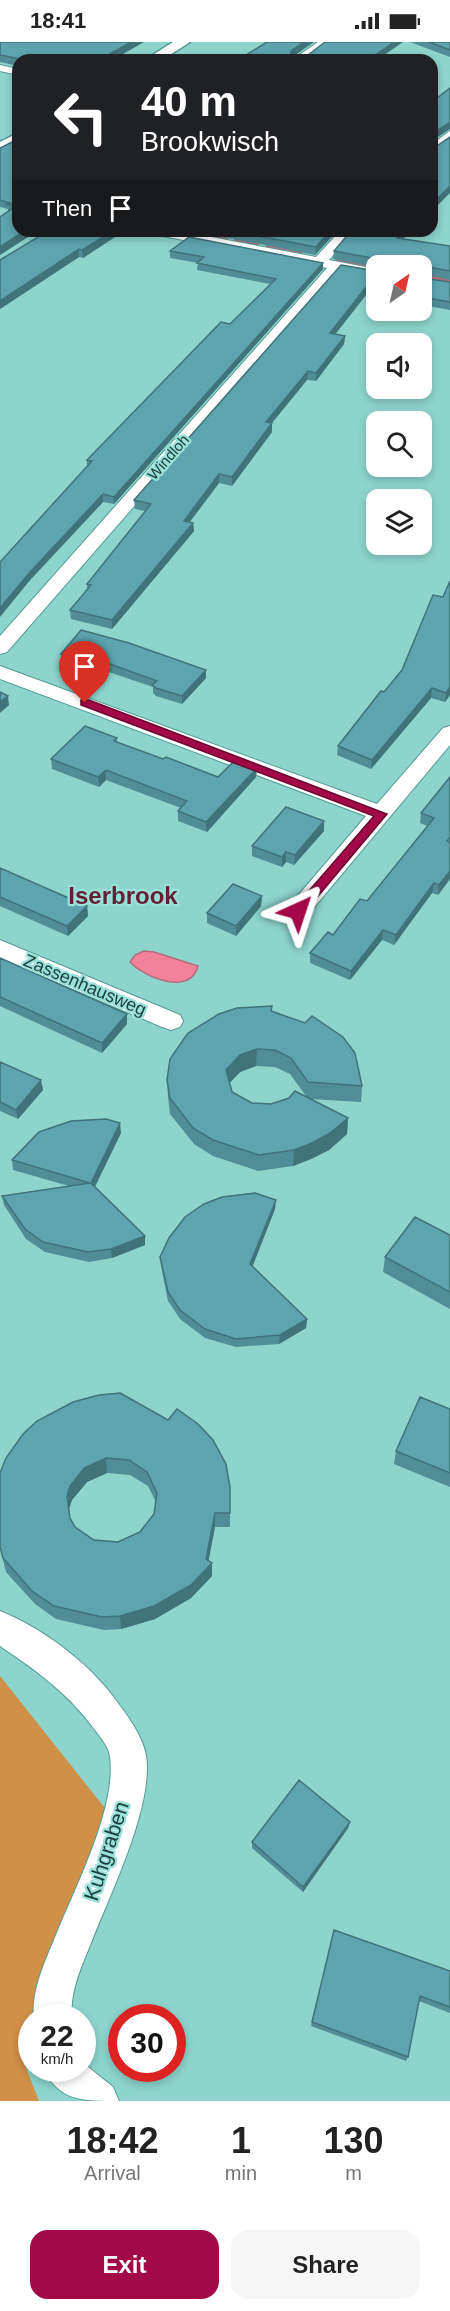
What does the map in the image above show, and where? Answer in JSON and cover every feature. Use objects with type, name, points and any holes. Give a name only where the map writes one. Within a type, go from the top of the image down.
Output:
[{"type":"main road","points":[[162,54],[183,42]]},
{"type":"street","points":[[307,54],[325,42]]},
{"type":"street","points":[[438,145],[450,135]]},
{"type":"street","points":[[189,237],[366,271]]},
{"type":"street","points":[[319,262],[342,237]]},
{"type":"street","name":"Windloh","points":[[0,648],[336,266]]},
{"type":"street","points":[[0,672],[381,814]]},
{"type":"street","points":[[298,911],[450,732]]},
{"type":"street","name":"Zassenhausweg","points":[[0,948],[171,1021]]},
{"type":"street","name":"Kuhgraben","points":[[0,1627],[61,1667],[94,1699],[116,1730],[128,1754],[128,1782],[114,1837],[61,1969],[53,2004]]},
{"type":"street","points":[[76,2082],[99,2101]]},
{"type":"shaded area","points":[[144,951],[198,966],[194,975],[187,980],[177,982],[156,978],[146,974],[130,962],[135,955]]},
{"type":"shaded area","points":[[0,1676],[108,1812],[40,2004],[18,2004],[18,2082],[32,2082],[39,2101],[0,2101]]},
{"type":"building","points":[[0,42],[131,42],[110,54],[12,54],[12,57],[0,55]]},
{"type":"building","points":[[267,42],[304,42],[291,51],[291,54],[248,54]]},
{"type":"building","points":[[325,42],[394,42],[377,54],[309,54]]},
{"type":"building","points":[[429,42],[450,42],[450,50]]},
{"type":"building","points":[[450,88],[450,122],[438,130],[438,97]]},
{"type":"building","points":[[450,137],[450,186],[438,198],[438,145]]},
{"type":"building","points":[[12,142],[12,205],[0,200],[0,148]]},
{"type":"building","points":[[12,209],[12,237],[15,237],[0,247],[0,217]]},
{"type":"building","points":[[38,237],[103,237],[82,250],[79,249],[0,301],[0,260]]},
{"type":"building","points":[[189,237],[323,263],[114,497],[103,494],[31,571],[0,608],[0,562],[92,461],[87,460],[221,322],[230,324],[276,279],[197,263],[204,257],[170,251]]},
{"type":"building","points":[[264,237],[325,237],[316,247]]},
{"type":"building","points":[[346,237],[398,237],[450,246],[450,271],[432,268],[432,255],[366,255],[366,257],[334,251]]},
{"type":"building","points":[[341,265],[366,269],[366,287],[330,333],[345,336],[316,373],[308,371],[266,422],[272,423],[232,477],[219,474],[184,521],[193,523],[112,620],[70,610],[91,585],[87,584],[151,504],[134,500]]},
{"type":"building","points":[[432,279],[450,282],[450,302],[432,299]]},
{"type":"building","points":[[450,581],[450,687],[446,693],[432,688],[372,760],[338,746],[381,691],[384,692],[402,670],[433,595],[443,597]]},
{"type":"building","points":[[81,630],[129,643],[206,670],[182,696],[156,688],[152,685],[157,681],[91,657],[88,660],[61,654]]},
{"type":"building","points":[[0,692],[8,696],[0,702]]},
{"type":"building","points":[[85,726],[117,738],[114,741],[163,759],[166,757],[218,777],[235,760],[257,768],[206,822],[178,811],[187,801],[106,770],[98,777],[51,759]]},
{"type":"building","points":[[450,777],[450,837],[447,841],[450,843],[450,871],[439,885],[434,883],[396,935],[383,930],[351,971],[310,953],[328,932],[333,935],[360,899],[367,901],[434,818],[421,813]]},
{"type":"building","points":[[286,807],[324,821],[295,855],[286,852],[282,857],[252,846]]},
{"type":"building","points":[[0,868],[87,906],[67,926],[0,897]]},
{"type":"building","points":[[233,884],[262,896],[236,926],[207,913]]},
{"type":"building","points":[[0,958],[127,1014],[102,1043],[0,997]]},
{"type":"building","points":[[272,1006],[271,1011],[305,1023],[312,1016],[343,1037],[355,1053],[362,1086],[308,1082],[291,1058],[275,1050],[257,1049],[240,1055],[226,1070],[232,1092],[252,1103],[271,1104],[289,1098],[295,1091],[348,1118],[330,1133],[312,1143],[294,1150],[259,1155],[213,1140],[193,1128],[170,1098],[167,1080],[170,1059],[188,1033],[219,1014],[237,1008]]},
{"type":"building","points":[[0,1062],[41,1080],[16,1110],[0,1102]]},
{"type":"building","points":[[106,1119],[120,1123],[91,1183],[145,1236],[111,1249],[88,1252],[43,1242],[25,1229],[2,1196],[90,1183],[12,1160],[39,1132],[71,1121]]},
{"type":"building","points":[[255,1193],[276,1200],[250,1264],[307,1319],[280,1335],[236,1339],[205,1329],[180,1310],[168,1292],[160,1257],[169,1238],[185,1217],[204,1204],[222,1197]]},
{"type":"building","points":[[415,1217],[450,1235],[450,1292],[385,1257]]},
{"type":"building","points":[[120,1393],[168,1420],[177,1409],[198,1424],[213,1440],[226,1464],[230,1487],[230,1513],[215,1513],[206,1559],[212,1563],[191,1585],[154,1606],[120,1616],[102,1617],[54,1606],[32,1591],[3,1558],[0,1547],[0,1473],[6,1458],[23,1434],[37,1421],[73,1402],[99,1395]],"holes":[[[106,1458],[129,1460],[147,1472],[157,1493],[154,1514],[140,1532],[118,1542],[94,1540],[75,1527],[70,1518],[67,1496],[70,1486],[84,1468]]]},
{"type":"building","points":[[420,1397],[450,1409],[450,1473],[396,1451]]},
{"type":"building","points":[[299,1780],[350,1822],[303,1887],[252,1842]]},
{"type":"building","points":[[334,1930],[450,1971],[450,2007],[420,1996],[408,2057],[312,2022]]},
{"type":"waterway","points":[[216,237],[226,239]]},
{"type":"waterway","points":[[236,240],[257,244]]},
{"type":"waterway","points":[[268,246],[301,252]]},
{"type":"waterway","points":[[337,261],[366,266]]},
{"type":"waterway","points":[[432,277],[450,280]]},
{"type":"district","name":"Iserbrook","points":[[123,895]]},
{"type":"route","points":[[85,703],[381,814],[298,911]]}]
